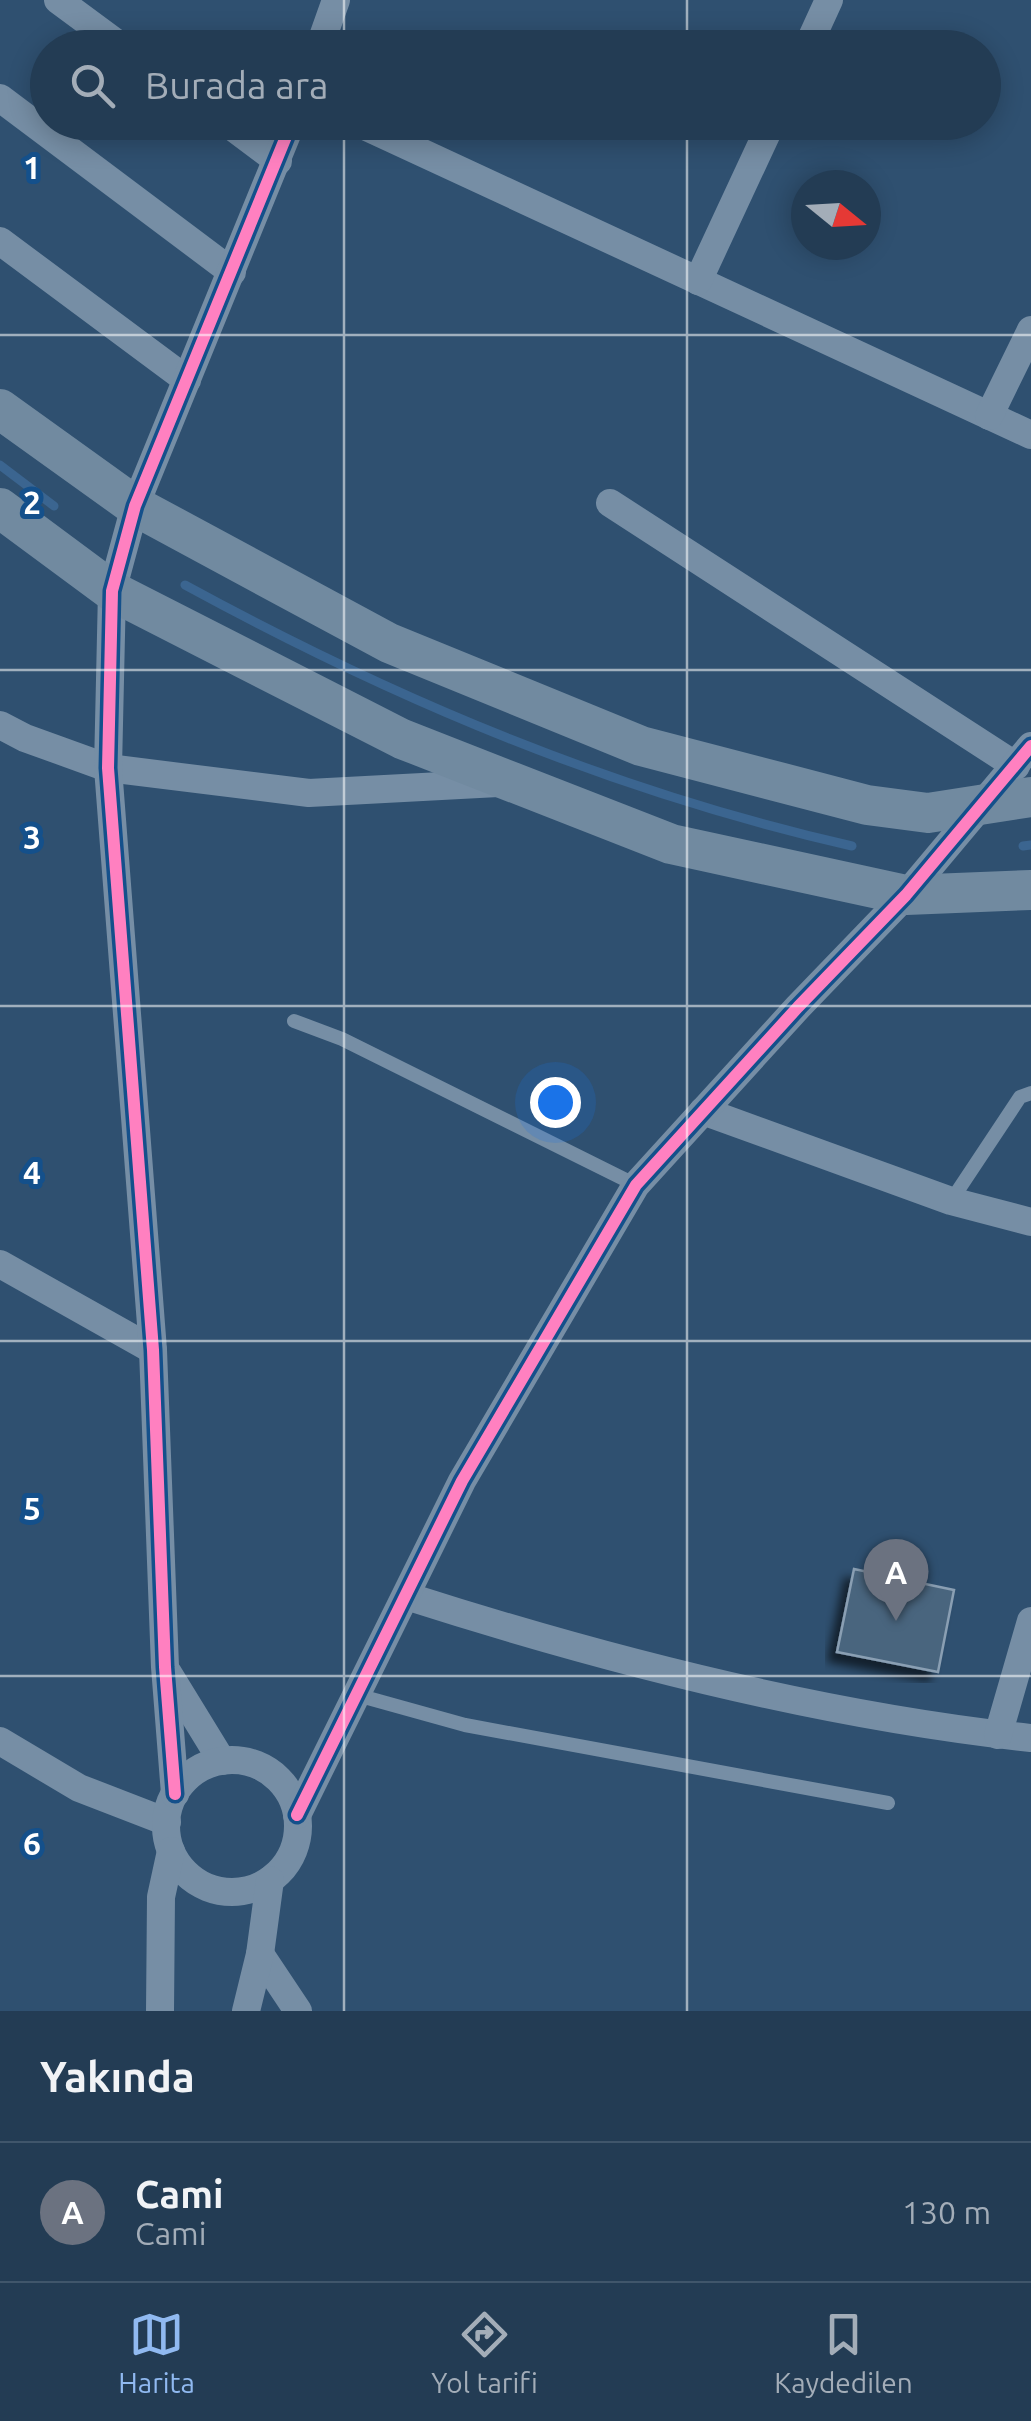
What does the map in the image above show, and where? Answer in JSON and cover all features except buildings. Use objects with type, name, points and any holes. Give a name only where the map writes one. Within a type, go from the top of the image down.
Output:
[{"type":"main road","points":[[0,409],[135,506],[389,643],[642,746],[867,804],[928,813],[986,804],[1026,770]]},
{"type":"main road","points":[[0,508],[112,590],[402,738],[670,844],[906,895],[1031,890]]},
{"type":"street","points":[[58,0],[99,30]]},
{"type":"street","points":[[325,30],[336,0]]},
{"type":"street","points":[[816,30],[830,0]]},
{"type":"street","points":[[0,98],[30,120]]},
{"type":"street","points":[[56,140],[232,272]]},
{"type":"street","points":[[250,140],[278,161]]},
{"type":"street","points":[[160,2011],[160,1897],[171,1851],[166,1822],[175,1794],[165,1667],[152,1350],[108,768],[112,590],[135,506],[286,140]]},
{"type":"street","points":[[395,140],[1031,435]]},
{"type":"street","points":[[698,281],[764,140]]},
{"type":"street","points":[[0,240],[187,380]]},
{"type":"street","points":[[988,416],[1031,330]]},
{"type":"street","points":[[610,503],[1026,770]]},
{"type":"street","points":[[0,724],[25,738],[108,768],[309,793],[512,782]]},
{"type":"street","points":[[171,1851],[188,1875],[214,1890],[242,1891],[270,1880],[281,1870],[295,1845],[297,1816],[462,1482],[636,1185],[986,804]]},
{"type":"street","points":[[703,1111],[952,1200],[1031,1222]]},
{"type":"street","points":[[0,1264],[152,1350]]},
{"type":"street","points":[[406,1596],[562,1643],[735,1686],[1031,1738]]},
{"type":"street","points":[[998,1735],[1031,1622]]},
{"type":"street","points":[[165,1667],[222,1761]]},
{"type":"street","points":[[0,1740],[79,1788],[166,1822]]},
{"type":"street","points":[[175,1794],[194,1772],[222,1761],[237,1760],[265,1768],[286,1788],[297,1816]]},
{"type":"street","points":[[246,2011],[260,1954],[270,1880]]},
{"type":"street","points":[[260,1954],[298,2011]]},
{"type":"lane","points":[[294,1022],[342,1039],[636,1185]]},
{"type":"lane","points":[[952,1200],[1020,1097],[1031,1093]]},
{"type":"lane","points":[[357,1696],[465,1725],[888,1803]]},
{"type":"waterway","points":[[0,465],[54,506]]},
{"type":"waterway","points":[[185,585],[346,667],[509,739],[678,799],[852,846]]},
{"type":"waterway","points":[[1023,846],[1031,845]]},
{"type":"cycle path","points":[[175,1794],[165,1667],[153,1350],[108,768],[112,591],[135,506],[285,140]]},
{"type":"cycle path","points":[[297,1815],[462,1481],[636,1185],[906,895],[1031,746]]},
{"type":"place","name":"Cami","points":[[896,1621]]}]
